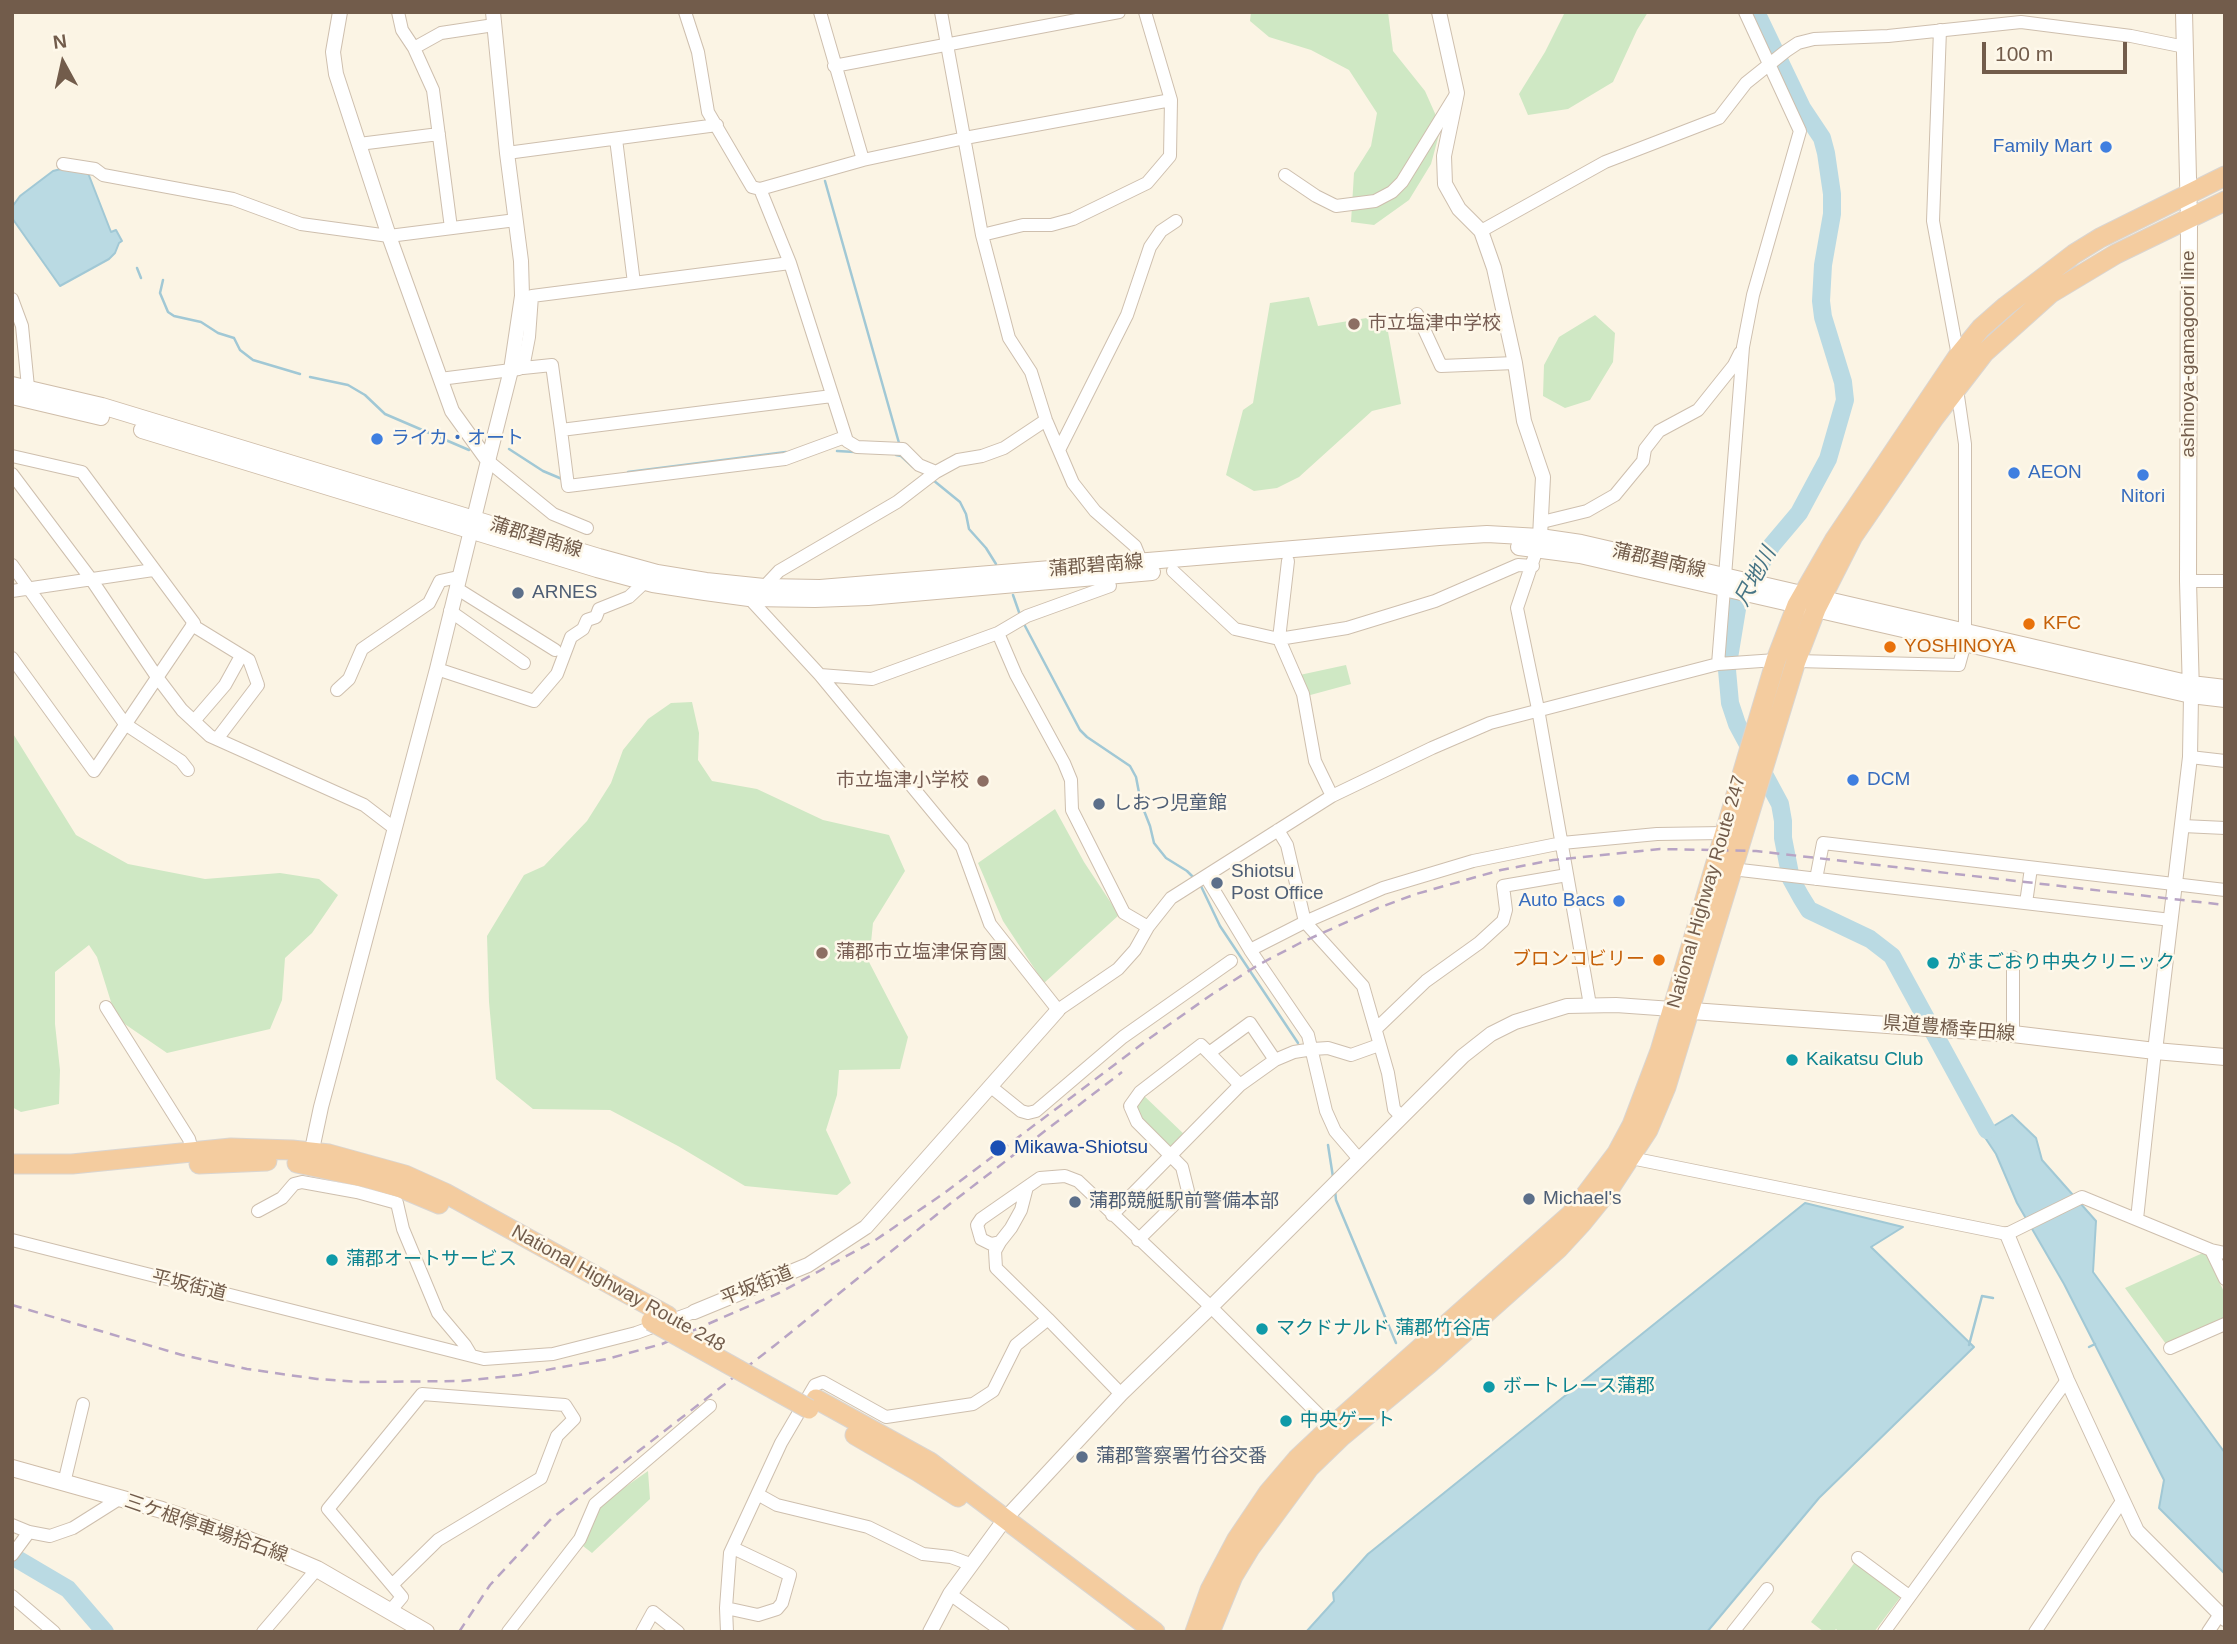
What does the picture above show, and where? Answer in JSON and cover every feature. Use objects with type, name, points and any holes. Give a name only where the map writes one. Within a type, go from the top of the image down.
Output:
[{"type":"highway","name":"National Highway Route 247","points":[[1210,1632],[1225,1593],[1250,1548],[1309,1468],[1558,1249],[1582,1223],[1631,1158],[1648,1130],[1666,1087],[1681,1010],[1724,833],[1754,733],[1835,539],[1958,355],[1981,328],[2057,267],[2101,239],[2225,176]]},
{"type":"highway","points":[[2189,194],[2193,199],[2200,200],[2225,188]]},
{"type":"highway","name":"National Highway Route 247","points":[[1810,602],[1954,390],[1984,353],[2051,293],[2116,254],[2225,201]]},
{"type":"highway","points":[[2057,267],[2081,259],[2165,219],[2183,214],[2189,220]]},
{"type":"highway","name":"National Highway Route 247","points":[[1195,1632],[1210,1590],[1237,1539],[1297,1459],[1571,1214],[1617,1153],[1632,1125],[1681,1010],[1732,869],[1767,757],[1786,660]]},
{"type":"highway","name":"National Highway Route 248","points":[[12,1164],[72,1164],[231,1148],[310,1158],[440,1204],[659,1318],[813,1404],[1001,1524],[1155,1632]]},
{"type":"highway","name":"National Highway Route 248","points":[[12,1177],[310,1158]]},
{"type":"highway","name":"National Highway Route 248","points":[[1001,1524],[1134,1632]]},
{"type":"main road","name":"ashinoya-gamagoori line","points":[[2184,12],[2189,194],[2191,690]]},
{"type":"main road","name":"蒲郡碧南線","points":[[20,386],[102,406],[645,582],[749,598],[868,597],[1100,577],[1144,568],[1173,571],[1490,544],[1540,536]]},
{"type":"main road","name":"蒲郡碧南線","points":[[12,396],[98,416],[473,525],[657,573],[706,581],[764,587],[820,588],[1144,568],[1475,534],[1540,536],[1581,543],[1739,586],[2191,690]]},
{"type":"main road","points":[[2191,690],[2225,688]]},
{"type":"main road","points":[[2191,690],[2225,699]]},
{"type":"main road","name":"県道豊橋幸田線","points":[[1681,1010],[1914,1025],[2225,1057]]},
{"type":"main road","name":"三ケ根停車場拾石線","points":[[12,1468],[247,1539],[317,1569],[426,1632]]},
{"type":"street","points":[[340,12],[333,52],[335,74],[389,236],[458,423],[488,461],[553,514],[587,528]]},
{"type":"street","points":[[398,12],[402,30],[414,48],[433,90],[451,228]]},
{"type":"street","points":[[685,12],[698,52],[708,112],[752,187],[760,189],[863,160],[1171,100]]},
{"type":"street","points":[[820,12],[863,160]]},
{"type":"street","points":[[941,12],[982,235],[1009,338],[1031,372],[1046,420],[1073,483],[1095,511],[1135,546],[1144,568]]},
{"type":"street","points":[[834,66],[1119,12]]},
{"type":"street","points":[[982,235],[1023,225],[1051,225],[1073,219],[1147,183],[1170,156],[1171,100],[1145,12]]},
{"type":"street","points":[[1439,12],[1457,93],[1444,156],[1445,184],[1459,209],[1481,230],[1494,268],[1515,363],[1524,421],[1543,477],[1540,536],[1533,566],[1517,608],[1538,709],[1590,1005]]},
{"type":"street","points":[[1724,663],[1739,586],[1743,347],[1753,295],[1800,131],[1774,61],[1745,12]]},
{"type":"street","points":[[1481,230],[1605,162],[1719,118],[1746,83],[1798,43],[1814,39],[1888,36],[1940,30],[2022,17],[2185,47]]},
{"type":"street","points":[[414,48],[441,33],[493,19],[521,261],[522,296],[517,369]]},
{"type":"street","points":[[1940,30],[1933,221],[1958,355]]},
{"type":"street","points":[[1285,175],[1336,206],[1375,201],[1392,192],[1402,182],[1457,93]]},
{"type":"street","points":[[507,153],[717,125]]},
{"type":"street","points":[[359,144],[439,134]]},
{"type":"street","points":[[616,139],[634,283]]},
{"type":"street","points":[[63,164],[95,169],[103,175],[233,199],[302,224],[389,236],[516,220]]},
{"type":"street","points":[[760,189],[790,264],[846,441],[857,447],[903,449],[931,476]]},
{"type":"street","points":[[1059,450],[1127,316],[1150,247],[1161,231],[1176,221]]},
{"type":"street","points":[[310,1158],[321,1107],[437,670],[488,461],[529,337],[532,296],[790,264]]},
{"type":"street","points":[[12,299],[22,326],[20,386]]},
{"type":"street","points":[[1417,314],[1441,366],[1515,363]]},
{"type":"street","points":[[1540,536],[1615,495],[1643,461],[1645,449],[1659,431],[1698,410],[1734,365],[1743,347]]},
{"type":"street","points":[[440,379],[552,365],[568,486],[785,459],[845,437]]},
{"type":"street","points":[[1954,390],[1958,396],[1965,444],[1965,637]]},
{"type":"street","points":[[561,430],[832,396]]},
{"type":"street","points":[[764,587],[779,571],[897,502],[931,476],[958,460],[1004,448],[1046,420]]},
{"type":"street","points":[[12,456],[82,472],[194,622],[94,771],[12,658]]},
{"type":"street","points":[[12,474],[91,579],[157,677],[182,710],[210,736],[364,805],[394,828]]},
{"type":"street","points":[[1288,561],[1279,639],[1303,694],[1315,761],[1332,796]]},
{"type":"street","points":[[12,565],[125,724],[181,761],[188,770]]},
{"type":"street","points":[[1173,571],[1235,628],[1279,639],[1347,628],[1436,601],[1518,565],[1533,566]]},
{"type":"street","points":[[12,590],[153,570]]},
{"type":"street","points":[[820,675],[873,679],[998,633],[1021,620],[1110,586],[1100,577]]},
{"type":"street","points":[[337,691],[349,679],[362,649],[429,603],[440,581],[457,583],[555,650]]},
{"type":"street","points":[[2189,581],[2225,581]]},
{"type":"street","points":[[437,670],[534,701],[557,674],[570,637],[583,629],[587,620],[596,617],[599,609],[629,597],[645,582]]},
{"type":"street","points":[[749,598],[820,675],[962,847],[990,924],[1058,1010]]},
{"type":"street","points":[[450,611],[524,663]]},
{"type":"street","points":[[192,625],[249,660],[258,685],[218,739]]},
{"type":"street","points":[[998,633],[1016,675],[1064,763],[1071,780],[1072,810],[1124,913],[1148,927]]},
{"type":"street","name":"平坂街道","points":[[12,1240],[114,1268],[484,1359],[553,1354],[636,1333],[808,1265],[866,1227],[1058,1010],[1118,969],[1135,950],[1148,927],[1171,898],[1332,796],[1490,723],[1538,709],[1724,663],[1786,660],[1959,665],[1965,637]]},
{"type":"street","points":[[194,721],[225,685],[241,656]]},
{"type":"street","points":[[2137,1219],[2183,826],[2190,757],[2191,690]]},
{"type":"street","points":[[2190,757],[2225,761]]},
{"type":"street","points":[[2183,826],[2225,828]]},
{"type":"street","points":[[1278,830],[1287,845],[1305,922],[1363,986],[1377,1028],[1395,1109],[1402,1116]]},
{"type":"street","points":[[1251,950],[1305,922],[1383,888],[1473,861],[1562,843],[1657,834],[1724,833]]},
{"type":"street","points":[[1811,878],[1823,843],[2225,890]]},
{"type":"street","points":[[2026,903],[2031,868]]},
{"type":"street","points":[[1732,869],[2171,920]]},
{"type":"street","points":[[1377,1028],[1426,981],[1479,943],[1503,921],[1506,910],[1503,886],[1567,875]]},
{"type":"street","points":[[1200,881],[1251,950],[1308,1035],[1326,1111],[1335,1131],[1359,1159]]},
{"type":"street","points":[[2012,1034],[2013,957]]},
{"type":"street","points":[[990,1086],[1021,1111],[1036,1111],[1123,1037],[1231,961]]},
{"type":"street","points":[[930,1632],[950,1594],[1001,1524],[1121,1394],[1463,1056],[1492,1034],[1515,1022],[1567,1006],[1681,1010]]},
{"type":"street","points":[[106,1007],[189,1139],[193,1153]]},
{"type":"street","points":[[1209,1053],[1250,1023],[1275,1060]]},
{"type":"street","points":[[1138,1240],[1188,1191],[1182,1167],[1137,1122],[1130,1106],[1140,1092],[1200,1045],[1240,1085]]},
{"type":"street","points":[[1112,1214],[1240,1085],[1275,1060],[1294,1052],[1328,1048],[1351,1055],[1379,1045]]},
{"type":"street","points":[[1631,1158],[2007,1234],[2082,1196],[2211,1250],[2225,1253]]},
{"type":"street","points":[[1000,1242],[991,1244],[981,1239],[976,1225],[1040,1178],[1065,1176],[1078,1181],[1211,1307],[1331,1427]]},
{"type":"street","points":[[258,1211],[282,1198],[298,1182],[357,1192],[397,1203],[403,1229],[438,1313],[471,1355]]},
{"type":"street","points":[[1027,1187],[1021,1210],[995,1251],[996,1268],[1121,1394]]},
{"type":"street","points":[[2007,1234],[2067,1380],[2137,1531],[2222,1617],[2208,1632]]},
{"type":"street","points":[[2211,1250],[2225,1279]]},
{"type":"street","points":[[727,1632],[730,1553],[781,1443],[815,1385],[822,1382],[886,1417],[973,1404],[993,1391],[1016,1346],[1048,1319]]},
{"type":"street","points":[[2170,1349],[2225,1324]]},
{"type":"street","points":[[1884,1632],[2067,1380]]},
{"type":"street","points":[[391,1610],[402,1597],[392,1585],[328,1508],[422,1394],[565,1405],[574,1419],[557,1436],[541,1478],[438,1540],[392,1585]]},
{"type":"street","points":[[64,1483],[83,1404]]},
{"type":"street","points":[[508,1632],[580,1539],[595,1504],[710,1406]]},
{"type":"street","points":[[759,1495],[777,1505],[868,1527],[923,1554],[951,1557],[970,1564]]},
{"type":"street","points":[[12,1525],[29,1532],[51,1536],[73,1528],[119,1499]]},
{"type":"street","points":[[2035,1632],[2122,1501]]},
{"type":"street","points":[[12,1555],[29,1532]]},
{"type":"street","points":[[726,1608],[758,1615],[777,1609],[782,1603],[790,1576],[733,1548]]},
{"type":"street","points":[[1858,1558],[1909,1596]]},
{"type":"street","points":[[263,1632],[317,1569]]},
{"type":"street","points":[[1732,1632],[1767,1589]]},
{"type":"street","points":[[950,1594],[1003,1632]]},
{"type":"street","points":[[12,1596],[50,1631]]},
{"type":"street","points":[[642,1632],[653,1612],[678,1632]]},
{"type":"green space","points":[[1251,12],[1388,12],[1393,51],[1425,91],[1441,127],[1431,164],[1409,200],[1374,225],[1351,222],[1354,173],[1371,146],[1377,113],[1349,70],[1311,50],[1269,37],[1250,21]]},
{"type":"green space","points":[[1565,12],[1648,12],[1613,82],[1568,109],[1528,115],[1519,94],[1545,52]]},
{"type":"green space","points":[[1309,297],[1318,326],[1385,315],[1401,404],[1372,411],[1299,477],[1277,488],[1254,491],[1226,475],[1243,410],[1253,403],[1270,303]]},
{"type":"green space","points":[[1595,315],[1615,333],[1613,362],[1590,400],[1565,408],[1543,396],[1544,365],[1559,337]]},
{"type":"green space","points":[[1346,665],[1351,684],[1303,697],[1295,676]]},
{"type":"green space","points":[[692,702],[699,733],[698,760],[712,781],[757,789],[823,820],[889,835],[905,871],[873,923],[869,962],[908,1037],[900,1069],[839,1070],[837,1095],[826,1130],[851,1183],[837,1195],[745,1186],[610,1110],[533,1109],[496,1079],[489,1002],[487,936],[524,875],[544,866],[587,821],[611,783],[623,750],[648,719],[671,703]]},
{"type":"green space","points":[[12,732],[76,835],[128,864],[205,879],[280,873],[319,879],[338,895],[312,933],[285,958],[282,1000],[270,1029],[167,1053],[116,1018],[97,957],[89,945],[55,972],[59,1104],[21,1112],[12,1107]]},
{"type":"green space","points":[[1055,809],[1084,862],[1119,915],[1044,983],[1003,921],[978,863]]},
{"type":"green space","points":[[1140,1092],[1188,1138],[1170,1157],[1130,1106]]},
{"type":"green space","points":[[2205,1252],[2225,1294],[2225,1318],[2166,1344],[2125,1288]]},
{"type":"green space","points":[[648,1471],[650,1499],[592,1553],[583,1546],[598,1506]]},
{"type":"green space","points":[[1858,1558],[1902,1595],[1874,1632],[1839,1632],[1836,1629],[1833,1632],[1824,1632],[1811,1622]]},
{"type":"water","points":[[65,168],[88,173],[111,232],[116,230],[122,241],[109,259],[60,286],[12,218],[12,207],[20,196],[53,171]]},
{"type":"water","points":[[2012,1115],[2036,1138],[2042,1160],[2096,1221],[2093,1272],[2225,1453],[2225,1574],[2159,1508],[2164,1480],[2064,1284],[2017,1203],[1996,1154],[1982,1133]]},
{"type":"water","name":"ボートレース蒲郡","points":[[1805,1203],[1903,1227],[1871,1247],[1974,1347],[1819,1498],[1707,1632],[1306,1632],[1334,1601],[1333,1593],[1368,1554]]},
{"type":"waterway","name":"尺地川","points":[[1756,12],[1802,108],[1822,138],[1826,153],[1832,214],[1823,265],[1821,301],[1823,317],[1843,382],[1845,400],[1828,459],[1799,513],[1772,545],[1738,603],[1727,670],[1730,703],[1737,724],[1780,804],[1791,879],[1801,897],[1809,910],[1870,939],[1892,956],[1987,1130]]},
{"type":"waterway","points":[[825,181],[899,443]]},
{"type":"waterway","points":[[137,268],[141,278]]},
{"type":"waterway","points":[[163,280],[160,293],[168,312],[201,322],[218,333],[234,338],[240,350],[253,360],[300,374]]},
{"type":"waterway","points":[[310,377],[348,385],[365,395],[385,414],[469,450]]},
{"type":"waterway","points":[[509,449],[543,471],[562,479]]},
{"type":"waterway","points":[[837,451],[855,452]]},
{"type":"waterway","points":[[628,472],[786,452]]},
{"type":"waterway","points":[[896,455],[913,467]]},
{"type":"waterway","points":[[933,480],[960,502],[969,529],[996,564]]},
{"type":"waterway","points":[[1013,595],[1020,615]]},
{"type":"waterway","points":[[1024,624],[1080,730],[1130,766],[1136,777],[1154,843],[1166,858],[1195,879]]},
{"type":"waterway","points":[[1200,884],[1220,926],[1298,1043]]},
{"type":"waterway","points":[[1328,1145],[1333,1177]]},
{"type":"waterway","points":[[1335,1190],[1336,1200],[1396,1343]]},
{"type":"waterway","points":[[1969,1345],[1982,1296],[1993,1298]]},
{"type":"waterway","points":[[2089,1347],[2095,1344]]},
{"type":"waterway","points":[[12,1556],[68,1589],[105,1632]]},
{"type":"railway","points":[[12,1305],[182,1355],[247,1369],[359,1382],[462,1381],[519,1375],[607,1359],[662,1344],[779,1293],[874,1241],[943,1194],[1150,1038],[1258,965],[1300,943],[1416,894],[1501,870],[1553,860],[1660,849],[1756,851],[2225,905]]},
{"type":"railway","points":[[459,1632],[490,1585],[551,1519],[774,1346],[951,1203],[1122,1072]]},
{"type":"place","name":"Family Mart","points":[[2106,147]]},
{"type":"place","name":"市立塩津中学校","points":[[1354,324]]},
{"type":"place","name":"ライカ・オート","points":[[377,439]]},
{"type":"place","name":"AEON","points":[[2014,473]]},
{"type":"place","name":"Nitori","points":[[2143,475]]},
{"type":"place","name":"ARNES","points":[[518,593]]},
{"type":"place","name":"KFC","points":[[2029,624]]},
{"type":"place","name":"YOSHINOYA","points":[[1890,647]]},
{"type":"place","name":"DCM","points":[[1853,780]]},
{"type":"place","name":"市立塩津小学校","points":[[983,781]]},
{"type":"place","name":"しおつ児童館","points":[[1099,804]]},
{"type":"place","name":"Shiotsu Post Office","points":[[1217,883]]},
{"type":"place","name":"Auto Bacs","points":[[1619,901]]},
{"type":"place","name":"蒲郡市立塩津保育園","points":[[822,953]]},
{"type":"place","name":"ブロンコビリー","points":[[1659,960]]},
{"type":"place","name":"がまごおり中央クリニック","points":[[1933,963]]},
{"type":"place","name":"Kaikatsu Club","points":[[1792,1060]]},
{"type":"place","name":"Mikawa-Shiotsu","points":[[998,1148]]},
{"type":"place","name":"Michael's","points":[[1529,1199]]},
{"type":"place","name":"蒲郡競艇駅前警備本部","points":[[1075,1202]]},
{"type":"place","name":"蒲郡オートサービス","points":[[332,1260]]},
{"type":"place","name":"マクドナルド 蒲郡竹谷店","points":[[1262,1329]]},
{"type":"place","name":"ボートレース蒲郡","points":[[1489,1387]]},
{"type":"place","name":"中央ゲート","points":[[1286,1421]]},
{"type":"place","name":"蒲郡警察署竹谷交番","points":[[1082,1457]]}]
